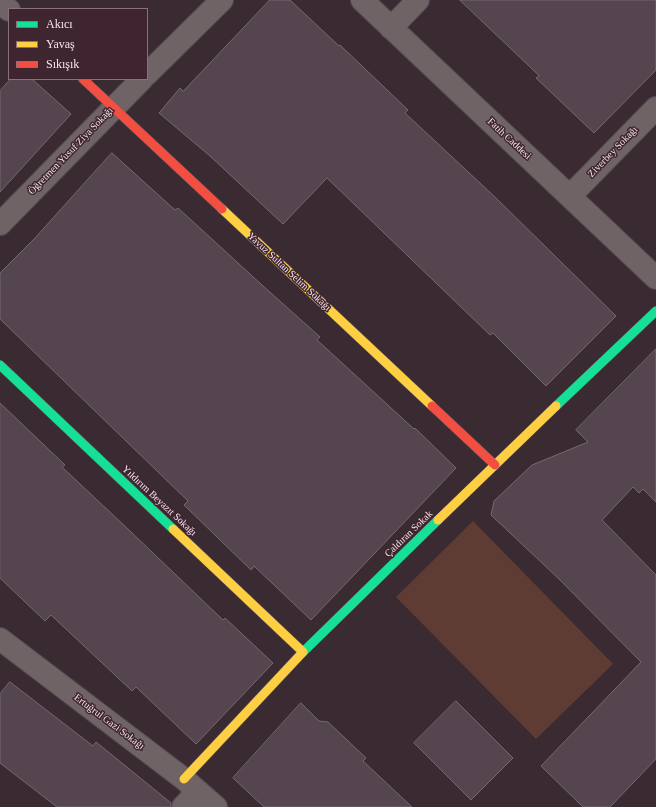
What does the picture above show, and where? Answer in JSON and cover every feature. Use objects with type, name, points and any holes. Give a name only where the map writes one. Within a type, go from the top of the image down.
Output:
[{"type":"street","points":[[148,73],[222,0]]},
{"type":"street","name":"Fatih Caddesi","points":[[362,0],[656,278]]},
{"type":"street","points":[[391,28],[418,0]]},
{"type":"street","points":[[0,2],[8,9]]},
{"type":"street","name":"Yavuz Sultan Selim Sokağı","points":[[83,80],[495,465]]},
{"type":"street","name":"Öğretmen Yusuf Ziya Sokağı","points":[[0,224],[141,80]]},
{"type":"street","name":"Ziverbey Sokağı","points":[[570,196],[656,108]]},
{"type":"street","name":"Çaldıran Sokak","points":[[188,792],[303,652],[656,311]]},
{"type":"street","name":"Yıldırım Beyazıt Sokağı","points":[[0,365],[303,652]]},
{"type":"street","name":"Ertuğrul Gazi Sokağı","points":[[0,639],[188,792],[216,807]]},
{"type":"shaded area","points":[[473,521],[613,664],[536,739],[396,597]]},
{"type":"building","points":[[270,0],[290,0],[339,46],[340,45],[408,110],[405,113],[496,198],[616,316],[546,386],[493,333],[490,335],[327,178],[283,224],[210,156],[159,113],[180,88],[183,91]]},
{"type":"building","points":[[460,0],[656,0],[656,70],[594,133],[536,78],[539,76]]},
{"type":"building","points":[[10,80],[33,80],[71,114],[0,192],[0,91]]},
{"type":"building","points":[[112,153],[175,210],[178,208],[320,337],[317,340],[414,429],[415,428],[456,468],[311,620],[254,566],[251,570],[184,505],[188,501],[0,319],[0,273],[35,238]]},
{"type":"building","points":[[656,349],[656,502],[643,489],[639,493],[633,487],[602,520],[656,575],[656,759],[610,807],[583,807],[541,766],[641,662],[559,579],[491,515],[494,501],[532,465],[588,442],[576,430]]},
{"type":"building","points":[[0,403],[65,465],[62,467],[223,620],[225,618],[273,663],[196,744],[136,687],[132,691],[51,615],[45,621],[0,578]]},
{"type":"building","points":[[10,682],[93,746],[96,742],[171,803],[171,807],[57,807],[0,763],[0,694]]},
{"type":"building","points":[[456,701],[513,758],[471,800],[414,743]]},
{"type":"building","points":[[301,703],[319,721],[328,722],[366,758],[363,761],[412,807],[264,807],[233,778]]},
{"type":"traffic: fast","points":[[556,406],[656,311]]},
{"type":"traffic: fast","points":[[0,365],[173,529]]},
{"type":"traffic: fast","points":[[303,652],[438,520]]},
{"type":"traffic: slow","points":[[222,209],[432,406]]},
{"type":"traffic: slow","points":[[438,520],[556,406]]},
{"type":"traffic: slow","points":[[173,529],[303,652]]},
{"type":"traffic: slow","points":[[184,779],[303,652]]},
{"type":"traffic: jam","points":[[84,80],[222,209]]},
{"type":"traffic: jam","points":[[432,406],[495,465]]}]
